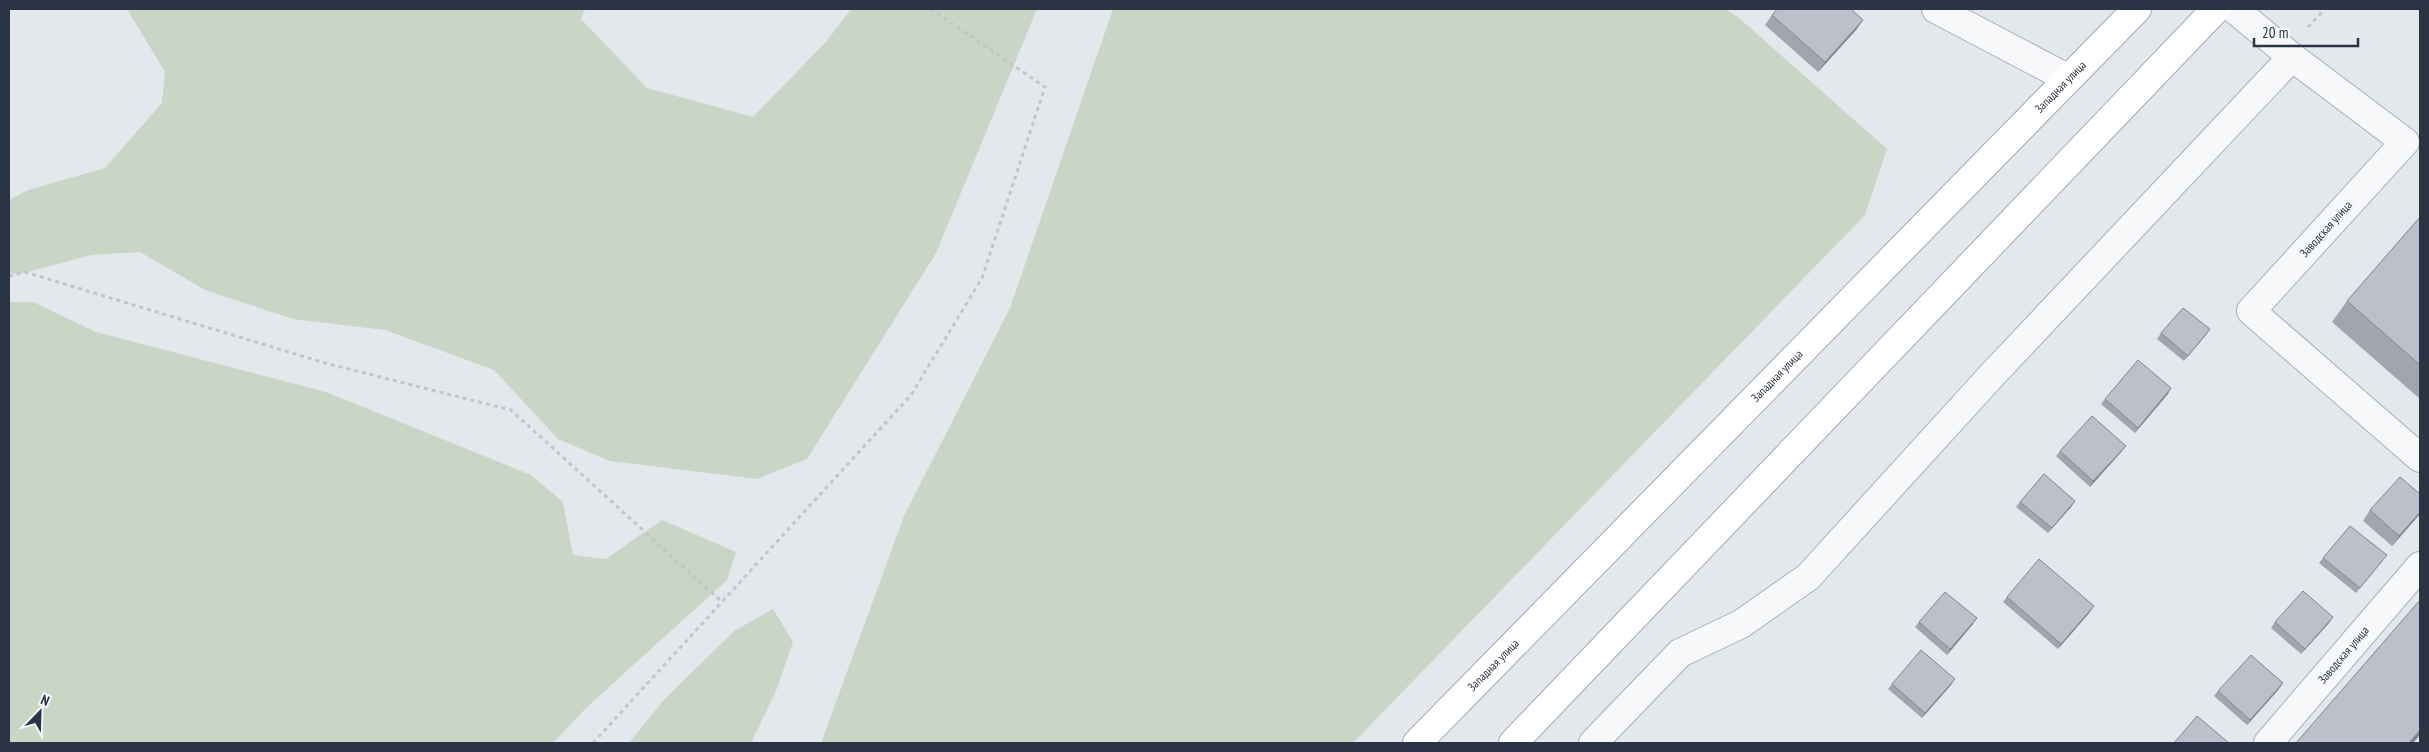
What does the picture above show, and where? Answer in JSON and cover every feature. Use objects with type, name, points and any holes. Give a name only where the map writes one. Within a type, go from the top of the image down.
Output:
[{"type":"main road","name":"Западная улица","points":[[1417,743],[2067,78],[2137,9]]},
{"type":"main road","points":[[1513,743],[2216,9]]},
{"type":"street","points":[[1936,9],[2067,78]]},
{"type":"street","name":"Заводская улица","points":[[2234,9],[2292,57],[2413,133],[2251,311],[2420,458]]},
{"type":"street","points":[[1593,743],[1680,653],[1741,624],[1808,577],[1993,374],[2292,57]]},
{"type":"street","name":"Заводская улица","points":[[2268,743],[2420,566]]},
{"type":"path","points":[[593,743],[911,395],[982,278],[1045,87],[931,9]]},
{"type":"path","points":[[2308,27],[2325,9]]},
{"type":"path","points":[[9,276],[25,272],[325,363],[511,410],[722,602]]},
{"type":"green space","points":[[127,9],[585,9],[581,19],[647,88],[753,117],[826,42],[851,9],[1037,9],[936,253],[807,459],[757,479],[610,461],[558,439],[494,370],[385,330],[293,319],[205,290],[140,252],[91,255],[20,274],[9,273],[9,200],[28,190],[105,168],[162,103],[165,72]]},
{"type":"green space","points":[[1113,9],[1725,9],[1739,18],[1887,149],[1865,215],[1353,743],[821,743],[904,516],[1010,308]]},
{"type":"green space","points":[[9,302],[33,302],[96,332],[326,392],[531,475],[563,502],[573,555],[606,559],[662,520],[736,552],[727,580],[586,708],[553,743],[9,743]]},
{"type":"green space","points":[[773,609],[793,642],[776,691],[751,743],[629,743],[663,701],[734,631]]},
{"type":"building","points":[[1777,9],[1851,9],[1863,20],[1825,62],[1772,15]]},
{"type":"building","points":[[2420,217],[2420,365],[2347,301]]},
{"type":"building","points":[[2183,308],[2210,329],[2188,356],[2161,333]]},
{"type":"building","points":[[2138,360],[2171,388],[2138,428],[2105,399]]},
{"type":"building","points":[[2092,416],[2126,446],[2093,481],[2060,451]]},
{"type":"building","points":[[2044,474],[2075,501],[2052,528],[2020,502]]},
{"type":"building","points":[[2400,477],[2420,494],[2420,512],[2399,536],[2370,510]]},
{"type":"building","points":[[2350,526],[2387,555],[2360,588],[2323,558]]},
{"type":"building","points":[[2039,559],[2094,606],[2061,644],[2007,597]]},
{"type":"building","points":[[2303,591],[2333,617],[2305,649],[2275,622]]},
{"type":"building","points":[[1945,592],[1977,618],[1950,649],[1919,622]]},
{"type":"building","points":[[2420,600],[2420,730],[2409,743],[2296,743]]},
{"type":"building","points":[[1921,650],[1955,679],[1925,713],[1892,684]]},
{"type":"building","points":[[2251,655],[2283,683],[2250,720],[2218,691]]},
{"type":"building","points":[[2197,716],[2229,743],[2174,743]]}]
